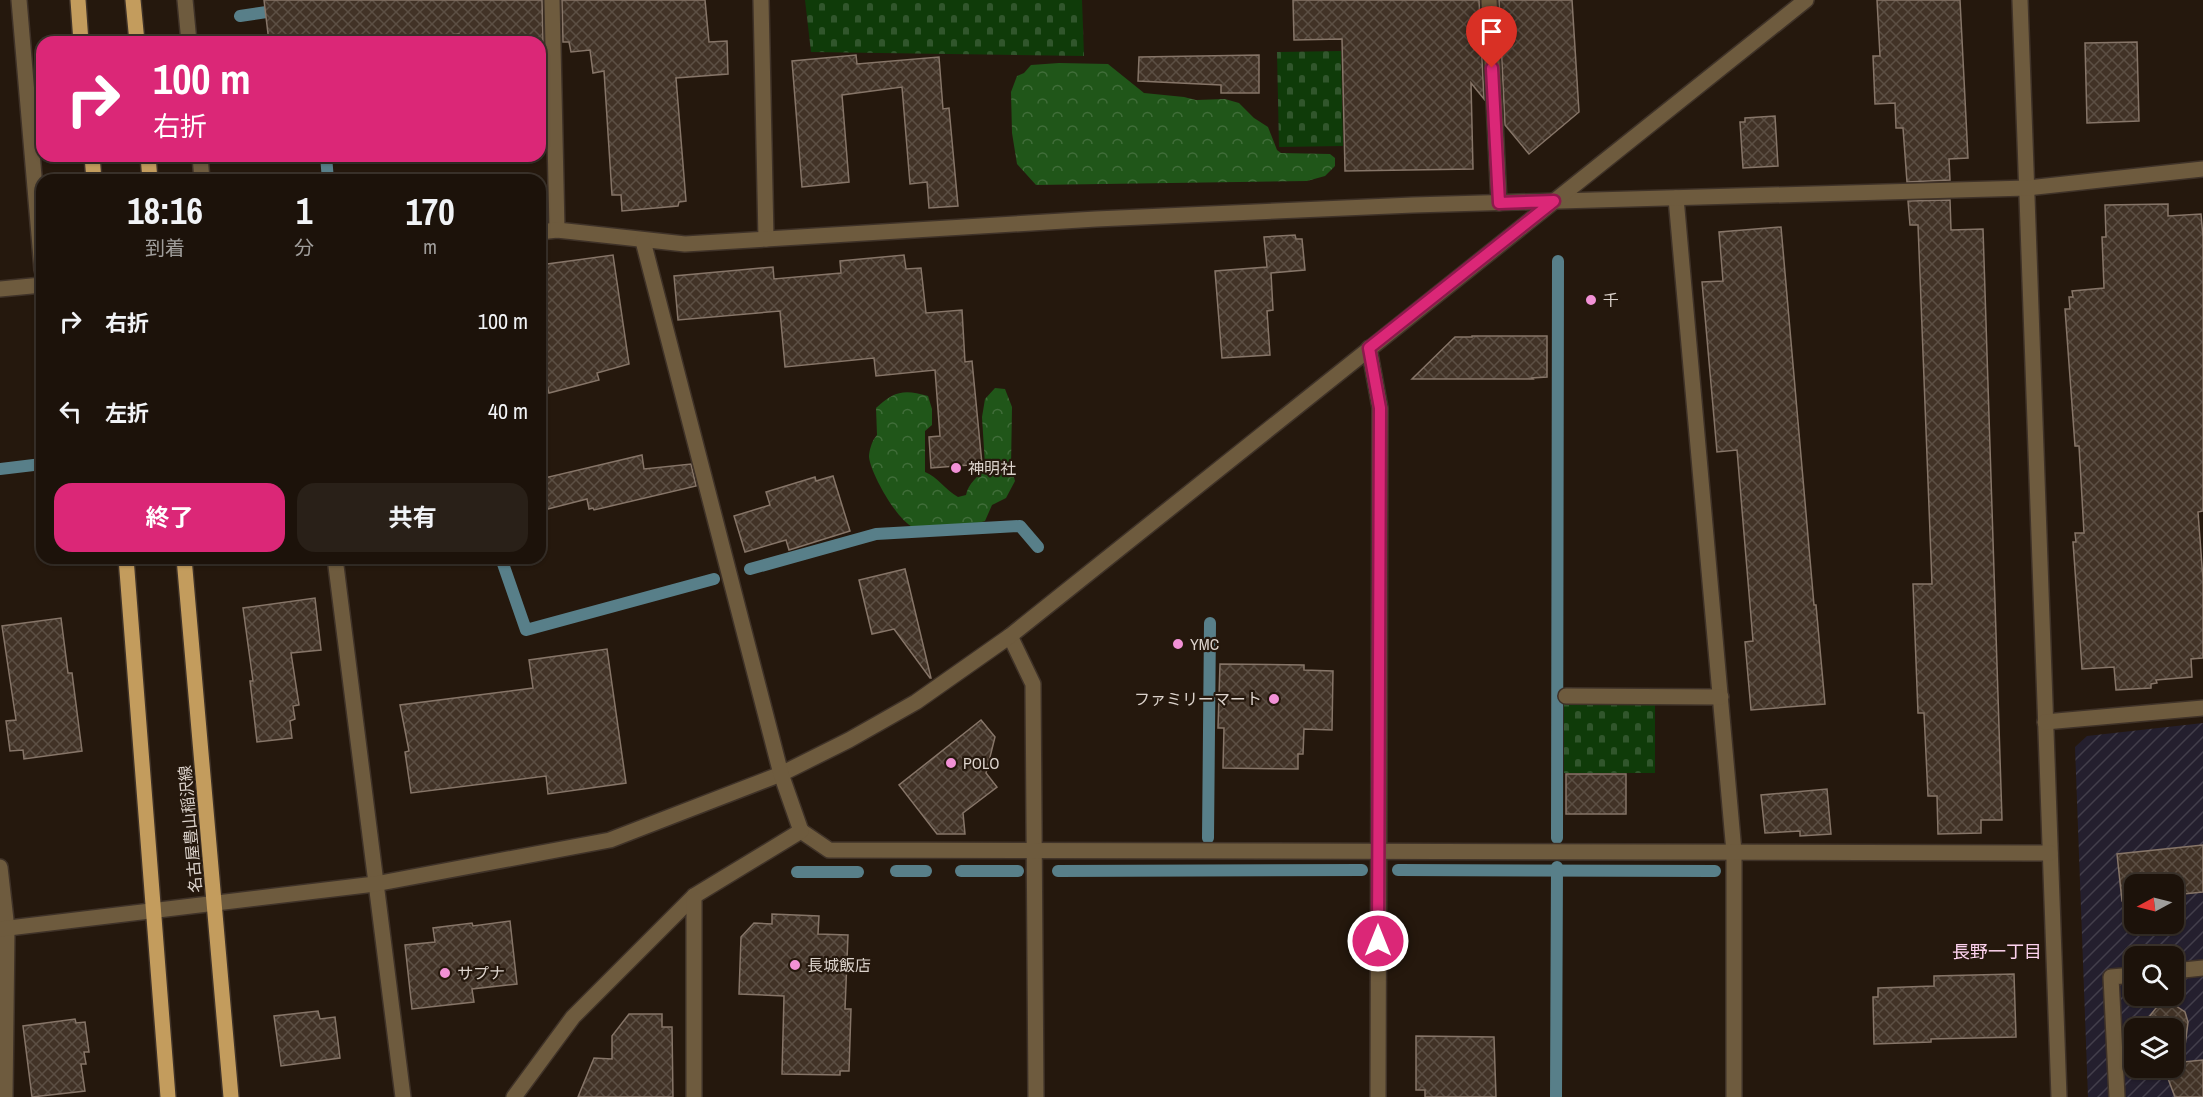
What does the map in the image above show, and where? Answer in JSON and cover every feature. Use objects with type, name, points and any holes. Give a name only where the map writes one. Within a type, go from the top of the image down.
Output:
[{"type":"main road","points":[[78,0],[81,36]]},
{"type":"main road","points":[[133,0],[136,36]]},
{"type":"main road","points":[[126,564],[168,1097]]},
{"type":"main road","name":"名古屋豊山稲沢線","points":[[185,564],[231,1097]]},
{"type":"street","points":[[19,0],[36,200]]},
{"type":"street","points":[[185,0],[188,36]]},
{"type":"street","points":[[552,0],[557,230]]},
{"type":"street","points":[[761,0],[766,239]]},
{"type":"street","points":[[1489,0],[1499,203]]},
{"type":"street","points":[[3,929],[375,884],[610,840],[781,774],[849,740],[916,702],[1010,636],[1806,0]]},
{"type":"street","points":[[2020,0],[2059,1097]]},
{"type":"street","points":[[546,231],[557,230],[685,244],[1096,219],[1554,201],[2027,188],[2203,170]]},
{"type":"street","points":[[1676,198],[1734,852],[1734,1097]]},
{"type":"street","points":[[643,241],[781,774],[801,831],[829,850],[2050,853]]},
{"type":"street","points":[[0,289],[36,286]]},
{"type":"street","points":[[1369,348],[1380,408],[1378,1097]]},
{"type":"street","points":[[336,564],[402,1097]]},
{"type":"street","points":[[1010,636],[1033,684],[1036,1097]]},
{"type":"street","points":[[1566,696],[1721,697]]},
{"type":"street","points":[[2046,722],[2203,708]]},
{"type":"street","points":[[514,1097],[573,1017],[694,896],[801,831]]},
{"type":"street","points":[[0,867],[5,1097]]},
{"type":"street","points":[[693,1097],[694,896]]},
{"type":"street","points":[[2184,970],[2203,968]]},
{"type":"street","points":[[2117,1097],[2111,977],[2124,976]]},
{"type":"shaded area","points":[[2203,723],[2203,1097],[2088,1097],[2075,747],[2087,736]]},
{"type":"green space","points":[[805,0],[1082,0],[1084,56],[811,52]]},
{"type":"green space","points":[[1341,51],[1343,146],[1279,147],[1277,52]]},
{"type":"green space","points":[[1108,64],[1144,93],[1196,100],[1225,99],[1239,103],[1254,118],[1268,127],[1277,150],[1281,153],[1330,154],[1335,158],[1335,166],[1325,176],[1307,181],[1036,185],[1017,164],[1012,133],[1011,92],[1017,76],[1024,73],[1031,65]]},
{"type":"green space","points":[[995,388],[1005,389],[1012,407],[1011,467],[1015,481],[1006,498],[992,505],[985,521],[979,523],[935,528],[913,527],[893,507],[871,465],[870,452],[877,435],[876,408],[888,398],[900,393],[928,396],[932,409],[932,425],[925,431],[925,472],[958,497],[966,495],[970,485],[985,465],[982,417],[985,399]]},
{"type":"green space","points":[[1564,702],[1655,702],[1655,773],[1564,773]]},
{"type":"building","points":[[264,0],[542,0],[543,36],[459,36],[459,34],[268,36]]},
{"type":"building","points":[[562,0],[705,0],[709,42],[727,41],[728,74],[676,78],[686,201],[679,202],[678,206],[622,211],[621,195],[612,195],[604,71],[593,73],[590,50],[571,52],[569,42],[563,42]]},
{"type":"building","points":[[1293,0],[1479,0],[1484,99],[1471,83],[1473,169],[1345,171],[1342,39],[1294,40]]},
{"type":"building","points":[[1499,0],[1572,0],[1579,112],[1529,154],[1505,125]]},
{"type":"building","points":[[1877,0],[1960,0],[1968,158],[1949,159],[1950,180],[1907,182],[1903,128],[1896,128],[1895,103],[1875,104],[1873,56],[1880,56]]},
{"type":"building","points":[[2137,42],[2139,121],[2087,123],[2085,43]]},
{"type":"building","points":[[856,55],[857,64],[939,57],[943,109],[949,108],[958,206],[929,208],[927,182],[910,184],[902,87],[842,95],[849,182],[802,187],[792,61]]},
{"type":"building","points":[[1259,55],[1259,93],[1221,93],[1221,85],[1138,81],[1139,57]]},
{"type":"building","points":[[1775,116],[1778,166],[1743,168],[1740,122],[1745,122],[1745,118]]},
{"type":"building","points":[[1950,200],[1951,230],[1983,229],[2002,820],[1981,820],[1981,833],[1938,834],[1937,796],[1928,796],[1924,713],[1918,713],[1913,584],[1932,584],[1918,225],[1910,225],[1908,201]]},
{"type":"building","points":[[2168,204],[2168,216],[2201,214],[2203,237],[2203,511],[2198,512],[2203,579],[2203,658],[2191,659],[2192,677],[2156,680],[2157,683],[2151,684],[2151,688],[2116,690],[2114,667],[2082,669],[2073,542],[2076,542],[2075,533],[2084,533],[2079,446],[2075,446],[2065,309],[2070,309],[2069,297],[2073,297],[2072,291],[2104,288],[2102,237],[2106,237],[2105,205]]},
{"type":"building","points":[[1781,227],[1814,605],[1816,605],[1825,704],[1751,710],[1745,642],[1753,641],[1737,450],[1717,452],[1702,282],[1723,281],[1719,232]]},
{"type":"building","points":[[1295,235],[1296,239],[1302,239],[1305,270],[1271,273],[1273,310],[1267,311],[1270,355],[1222,358],[1215,271],[1267,267],[1264,237]]},
{"type":"building","points":[[613,255],[629,364],[597,373],[599,380],[549,393],[546,382],[546,264]]},
{"type":"building","points":[[904,255],[906,269],[921,268],[926,313],[962,310],[965,362],[972,361],[982,464],[931,468],[929,437],[940,436],[935,370],[876,376],[874,358],[785,367],[780,311],[678,320],[674,276],[773,267],[774,279],[841,273],[840,261]]},
{"type":"building","points":[[1547,336],[1547,377],[1412,379],[1455,337]]},
{"type":"building","points":[[642,455],[644,469],[691,464],[696,486],[594,510],[589,509],[587,499],[546,509],[546,478]]},
{"type":"building","points":[[833,476],[850,531],[789,550],[786,540],[745,552],[734,516],[770,505],[766,492],[815,477],[816,481]]},
{"type":"building","points":[[905,569],[931,678],[894,629],[872,634],[859,580]]},
{"type":"building","points":[[315,598],[321,650],[291,653],[299,705],[293,706],[295,719],[290,721],[292,738],[257,742],[250,681],[253,681],[243,608]]},
{"type":"building","points":[[61,618],[68,673],[72,673],[82,751],[24,759],[23,750],[10,751],[6,721],[16,720],[2,626]]},
{"type":"building","points":[[607,649],[626,783],[548,794],[546,776],[411,793],[405,752],[409,751],[400,705],[533,688],[529,660]]},
{"type":"building","points":[[1220,664],[1304,665],[1304,670],[1333,671],[1332,730],[1304,729],[1303,754],[1298,754],[1298,769],[1223,768],[1224,728],[1218,728]]},
{"type":"building","points":[[981,720],[995,737],[986,773],[997,787],[963,813],[965,834],[937,834],[899,785]]},
{"type":"building","points":[[1566,774],[1626,774],[1626,814],[1566,814]]},
{"type":"building","points":[[1827,789],[1831,834],[1800,836],[1800,831],[1765,833],[1761,795]]},
{"type":"building","points":[[2203,845],[2203,892],[2184,894],[2184,874],[2124,874],[2124,901],[2122,901],[2117,854]]},
{"type":"building","points":[[772,914],[819,916],[818,934],[848,935],[845,1009],[851,1009],[849,1071],[840,1071],[840,1075],[782,1074],[784,996],[739,994],[741,937],[754,923],[772,924]]},
{"type":"building","points":[[510,921],[517,984],[472,989],[474,1002],[412,1009],[405,945],[435,942],[433,928]]},
{"type":"building","points":[[2014,974],[2016,1037],[1931,1039],[1931,1042],[1874,1044],[1873,997],[1878,997],[1878,988],[1934,986],[1934,976]]},
{"type":"building","points":[[2176,1006],[2185,1012],[2188,1022],[2184,1054],[2184,1018],[2149,1018],[2156,1008]]},
{"type":"building","points":[[318,1011],[320,1019],[335,1017],[340,1058],[281,1066],[274,1016]]},
{"type":"building","points":[[629,1014],[662,1014],[662,1027],[672,1027],[673,1097],[578,1097],[594,1058],[612,1059],[612,1036]]},
{"type":"building","points":[[75,1019],[76,1023],[85,1022],[89,1052],[84,1052],[86,1064],[81,1064],[85,1091],[32,1097],[23,1026]]},
{"type":"building","points":[[1416,1036],[1494,1037],[1496,1097],[1425,1097],[1425,1090],[1416,1090]]},
{"type":"building","points":[[2203,1060],[2203,1097],[2175,1097],[2168,1078],[2184,1078],[2184,1062]]},
{"type":"waterway","points":[[240,16],[280,10]]},
{"type":"waterway","points":[[326,162],[328,174]]},
{"type":"waterway","points":[[1557,838],[1558,261]]},
{"type":"waterway","points":[[0,469],[36,465]]},
{"type":"waterway","points":[[750,569],[876,534],[1020,526],[1038,547]]},
{"type":"waterway","points":[[503,564],[526,630],[714,579]]},
{"type":"waterway","points":[[1208,838],[1210,623]]},
{"type":"waterway","points":[[1556,1097],[1557,867]]},
{"type":"waterway","points":[[1058,871],[1362,870]]},
{"type":"waterway","points":[[1398,870],[1715,871]]},
{"type":"waterway","points":[[896,871],[926,871]]},
{"type":"waterway","points":[[961,871],[1018,871]]},
{"type":"waterway","points":[[797,872],[858,872]]},
{"type":"place","name":"千","points":[[1591,300]]},
{"type":"place","name":"神明社","points":[[956,468]]},
{"type":"place","name":"YMC","points":[[1178,644]]},
{"type":"place","name":"ファミリーマート","points":[[1274,699]]},
{"type":"place","name":"POLO","points":[[951,763]]},
{"type":"place","name":"長城飯店","points":[[795,965]]},
{"type":"place","name":"サプナ","points":[[445,973]]},
{"type":"district","name":"長野一丁目","points":[[1997,951]]},
{"type":"route","points":[[1378,941],[1380,408],[1369,348],[1554,201],[1499,203],[1492,68]]}]
